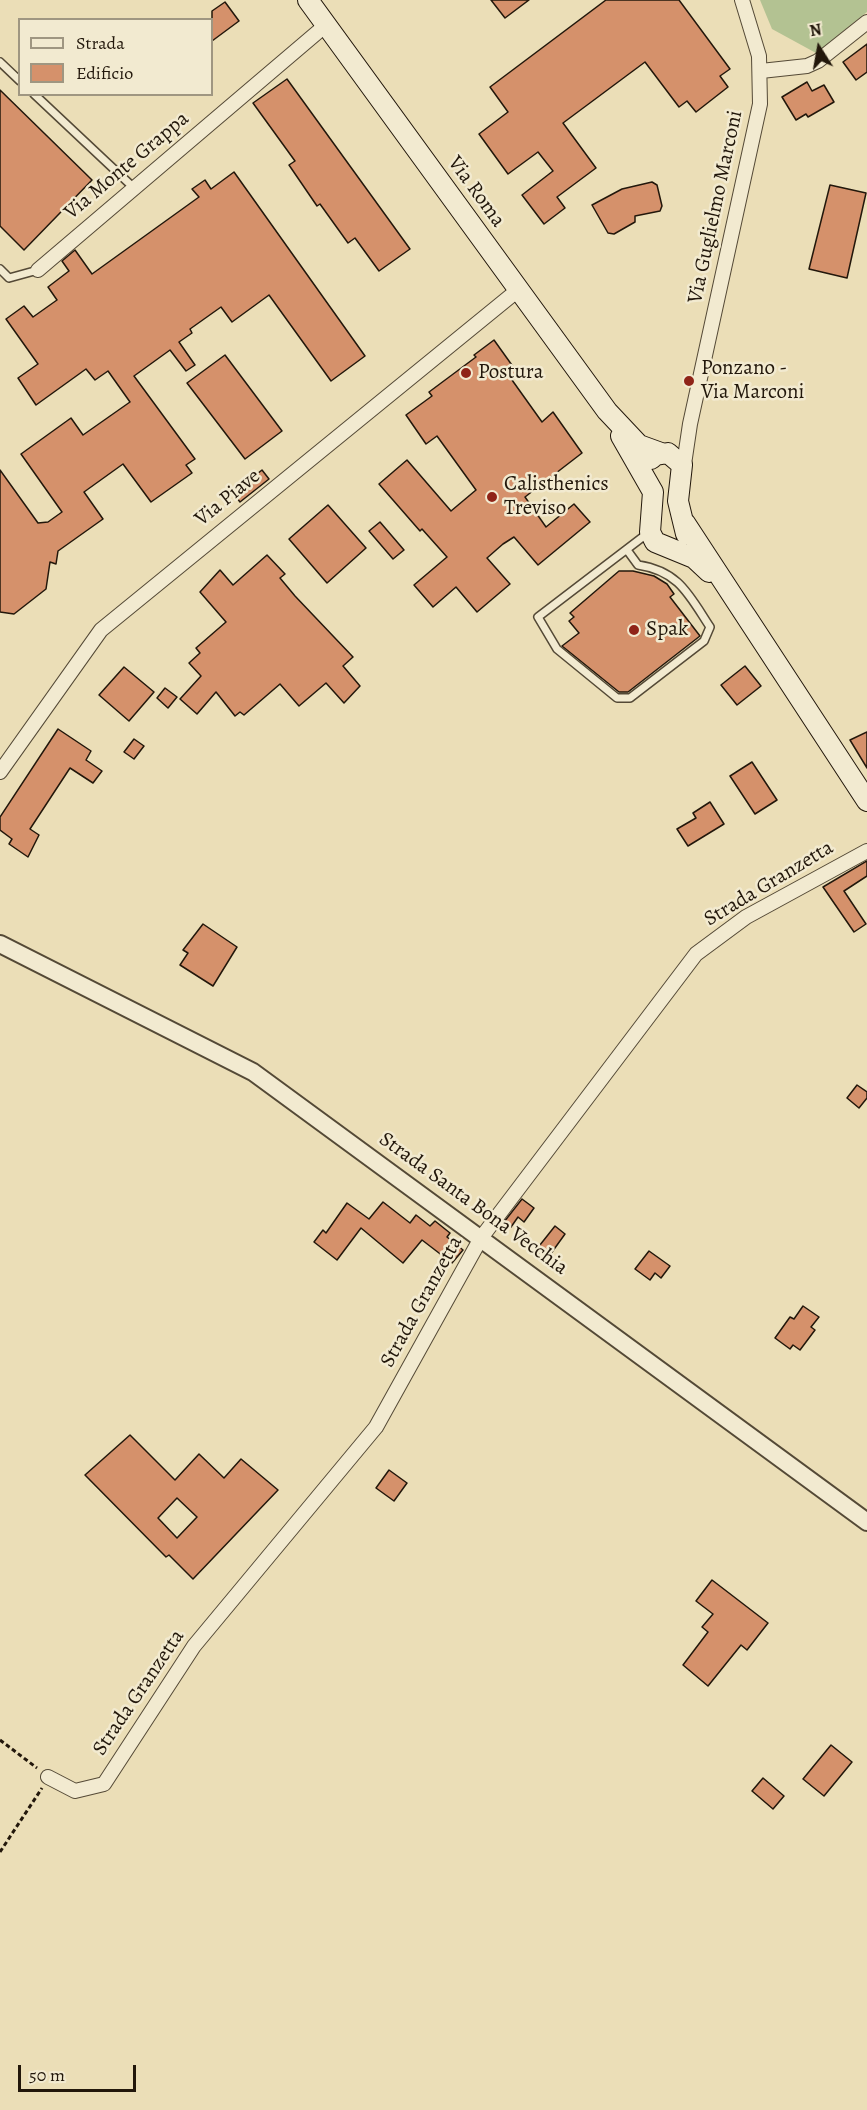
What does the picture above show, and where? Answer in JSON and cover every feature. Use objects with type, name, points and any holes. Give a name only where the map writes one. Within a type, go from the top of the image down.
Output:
[{"type":"main road","name":"Via Roma","points":[[308,0],[607,411],[639,445],[677,442]]},
{"type":"main road","name":"Via Roma","points":[[607,411],[633,458],[648,478]]},
{"type":"main road","points":[[677,442],[678,460],[683,471],[678,496],[685,523],[684,547]]},
{"type":"main road","points":[[677,442],[648,462],[648,478],[654,498],[650,532],[660,546],[684,547],[733,599],[867,801]]},
{"type":"street","name":"Via Guglielmo Marconi","points":[[677,442],[756,128],[761,70],[756,40],[742,0]]},
{"type":"street","points":[[761,70],[807,66],[818,61],[867,22]]},
{"type":"street","name":"Via Monte Grappa","points":[[38,270],[326,25]]},
{"type":"street","name":"Via Piave","points":[[0,772],[101,630],[518,290]]},
{"type":"street","name":"Strada Granzetta","points":[[48,1778],[75,1791],[104,1784],[194,1646],[376,1427],[482,1238],[696,954],[746,917],[867,851]]},
{"type":"street","name":"Strada Santa Bona Vecchia","points":[[0,944],[30,957],[253,1072],[867,1522]]},
{"type":"lane","points":[[0,62],[18,79]]},
{"type":"lane","points":[[36,96],[134,188]]},
{"type":"lane","points":[[0,269],[9,278],[38,270]]},
{"type":"lane","points":[[627,550],[638,565],[657,568],[682,584],[710,627],[704,641],[686,656],[630,698],[617,698],[557,649],[538,617],[650,532]]},
{"type":"path","points":[[0,1740],[48,1778],[0,1852]]},
{"type":"green space","points":[[760,0],[867,0],[867,12],[816,53],[772,29]]},
{"type":"building","points":[[491,0],[529,0],[505,18]]},
{"type":"building","points":[[606,0],[679,0],[730,69],[720,76],[728,87],[696,112],[687,101],[679,107],[645,62],[563,123],[596,168],[557,197],[565,208],[544,224],[522,195],[553,171],[538,152],[508,174],[479,134],[508,112],[490,87]]},
{"type":"building","points":[[225,2],[239,21],[213,40],[213,18],[212,11]]},
{"type":"building","points":[[867,44],[867,72],[856,80],[843,62]]},
{"type":"building","points":[[287,79],[410,249],[379,271],[355,238],[348,243],[320,204],[317,206],[289,165],[295,161],[253,103]]},
{"type":"building","points":[[807,82],[812,91],[824,85],[834,102],[808,117],[806,114],[796,120],[782,97]]},
{"type":"building","points":[[0,90],[92,180],[24,250],[0,226]]},
{"type":"building","points":[[234,172],[365,356],[331,381],[269,295],[232,322],[221,307],[190,329],[192,333],[179,342],[195,365],[186,371],[170,350],[134,376],[195,459],[186,465],[192,473],[151,502],[123,464],[84,492],[103,519],[58,551],[56,564],[50,562],[46,589],[14,614],[0,612],[0,470],[38,523],[48,522],[62,512],[21,454],[71,418],[83,435],[130,402],[108,371],[95,380],[86,369],[36,405],[18,378],[38,364],[6,319],[24,306],[33,317],[57,300],[48,287],[69,271],[62,261],[75,250],[92,274],[199,197],[192,189],[205,180],[211,189]]},
{"type":"building","points":[[652,182],[657,185],[662,206],[660,211],[635,216],[635,222],[614,234],[608,233],[592,205],[622,189]]},
{"type":"building","points":[[830,185],[866,193],[847,278],[809,269]]},
{"type":"building","points":[[494,340],[519,375],[512,380],[542,422],[553,412],[582,453],[525,497],[546,527],[574,504],[590,522],[538,565],[514,537],[503,544],[487,558],[510,584],[477,612],[456,587],[433,607],[414,585],[447,557],[422,529],[420,531],[379,484],[407,460],[451,511],[476,490],[437,436],[426,444],[406,415],[432,396],[429,392],[476,357],[474,355]]},
{"type":"building","points":[[225,355],[282,431],[245,459],[187,383]]},
{"type":"building","points":[[262,470],[269,479],[240,502],[233,493]]},
{"type":"building","points":[[328,505],[366,548],[327,583],[289,539]]},
{"type":"building","points":[[380,522],[404,550],[393,559],[369,531]]},
{"type":"building","points":[[267,555],[285,574],[280,578],[295,596],[353,657],[343,666],[360,686],[344,703],[326,683],[299,706],[280,684],[244,715],[240,712],[235,716],[216,692],[197,714],[180,699],[201,676],[189,663],[200,653],[196,648],[226,622],[200,592],[220,570],[233,585]]},
{"type":"building","points":[[619,571],[633,571],[654,576],[667,584],[674,594],[670,597],[700,636],[628,692],[619,692],[562,646],[579,633],[569,621],[574,617],[570,613]]},
{"type":"building","points":[[745,666],[761,686],[737,705],[721,685]]},
{"type":"building","points":[[124,667],[154,692],[129,721],[99,695]]},
{"type":"building","points":[[165,688],[177,697],[168,708],[157,698]]},
{"type":"building","points":[[58,729],[91,751],[86,760],[102,771],[93,783],[70,768],[30,829],[39,835],[28,857],[9,844],[12,839],[0,830],[0,817]]},
{"type":"building","points":[[867,732],[867,768],[850,740]]},
{"type":"building","points":[[134,739],[144,746],[134,759],[124,752]]},
{"type":"building","points":[[752,762],[777,800],[755,814],[730,776]]},
{"type":"building","points":[[710,802],[724,824],[688,846],[677,829],[696,818],[693,813]]},
{"type":"building","points":[[867,861],[867,876],[844,891],[866,924],[854,932],[823,887]]},
{"type":"building","points":[[203,924],[237,947],[213,986],[180,965],[188,953],[183,950]]},
{"type":"building","points":[[857,1085],[867,1092],[867,1098],[859,1108],[847,1098]]},
{"type":"building","points":[[522,1199],[534,1208],[524,1222],[518,1217],[511,1227],[504,1222]]},
{"type":"building","points":[[383,1202],[410,1223],[416,1215],[430,1226],[435,1221],[450,1233],[447,1237],[463,1250],[452,1263],[422,1240],[403,1263],[361,1228],[337,1260],[314,1242],[323,1230],[326,1233],[347,1203],[369,1219]]},
{"type":"building","points":[[555,1226],[565,1234],[547,1259],[536,1250]]},
{"type":"building","points":[[649,1251],[670,1266],[661,1278],[655,1273],[650,1280],[635,1269]]},
{"type":"building","points":[[803,1306],[819,1317],[811,1327],[815,1330],[800,1350],[793,1345],[790,1349],[775,1338],[790,1317],[794,1319]]},
{"type":"building","points":[[130,1435],[175,1480],[199,1454],[224,1478],[241,1459],[278,1490],[193,1579],[169,1555],[166,1557],[85,1475]],"holes":[[[177,1498],[197,1517],[177,1538],[158,1518]]]},
{"type":"building","points":[[389,1470],[407,1483],[394,1501],[376,1488]]},
{"type":"building","points":[[712,1580],[768,1623],[747,1650],[741,1645],[708,1686],[683,1665],[708,1632],[702,1627],[713,1614],[696,1601]]},
{"type":"building","points":[[831,1745],[852,1762],[824,1796],[803,1779]]},
{"type":"building","points":[[763,1778],[784,1796],[773,1809],[752,1791]]},
{"type":"place","name":"Postura","points":[[466,373]]},
{"type":"place","name":"Ponzano - Via Marconi","points":[[689,381]]},
{"type":"place","name":"Calisthenics Treviso","points":[[492,497]]},
{"type":"place","name":"Spak","points":[[634,630]]}]
